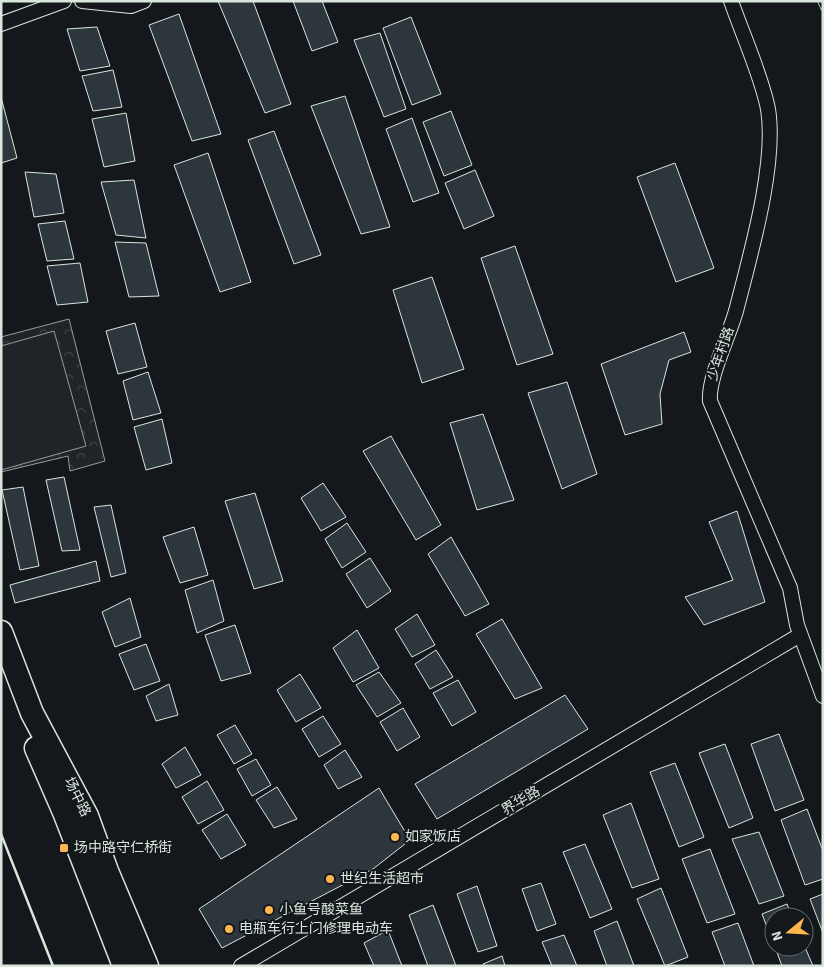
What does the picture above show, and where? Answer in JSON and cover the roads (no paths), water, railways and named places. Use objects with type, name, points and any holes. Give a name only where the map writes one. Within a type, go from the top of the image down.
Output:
[{"type":"main road","name":"场中路","points":[[1,632],[32,713],[87,816],[107,871],[147,966]]},
{"type":"main road","name":"场中路","points":[[1,664],[25,726],[64,812],[124,966]]},
{"type":"street","points":[[1,24],[64,1]]},
{"type":"street","points":[[82,1],[131,6],[144,1]]},
{"type":"street","name":"少年村路","points":[[731,1],[766,100],[769,140],[762,195],[751,251],[728,338],[711,382],[710,392],[714,411],[790,588],[800,635],[823,696]]},
{"type":"street","name":"界华路","points":[[241,966],[800,635]]},
{"type":"railway","points":[[820,1],[823,8]]},
{"type":"place","name":"如家饭店","points":[[395,837]]},
{"type":"place","name":"场中路守仁桥街","points":[[64,848]]},
{"type":"place","name":"世纪生活超市","points":[[330,879]]},
{"type":"place","name":"小鱼号酸菜鱼","points":[[269,910]]},
{"type":"place","name":"电瓶车行上门修理电动车","points":[[229,929]]}]
